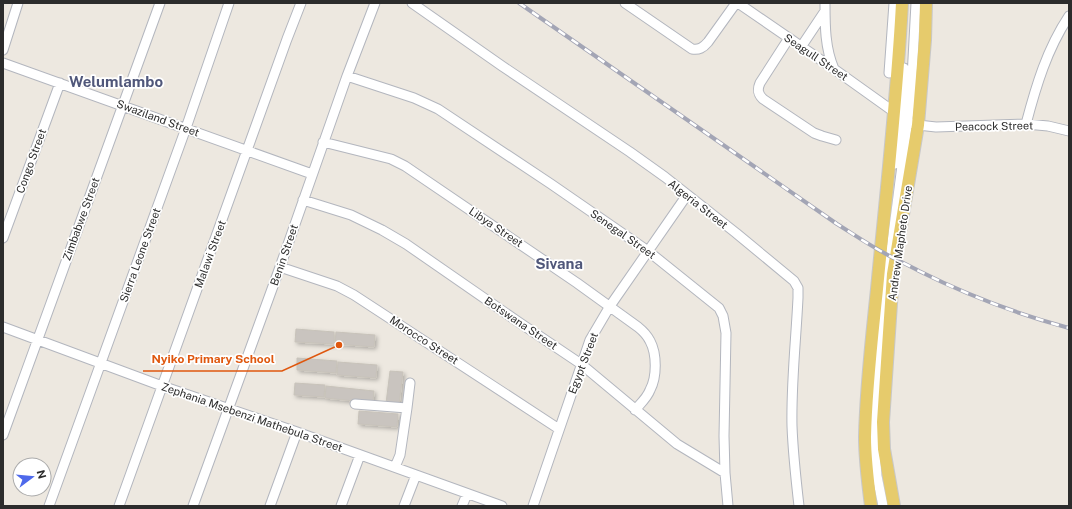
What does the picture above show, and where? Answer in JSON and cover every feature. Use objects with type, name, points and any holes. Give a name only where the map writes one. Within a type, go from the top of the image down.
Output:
[{"type":"main road","name":"Andrew Mapheto Drive","points":[[894,506],[884,449],[883,422],[905,119],[900,46],[902,3]]},
{"type":"main road","name":"Andrew Mapheto Drive","points":[[871,506],[867,479],[866,408],[873,327],[905,119],[925,40],[926,3]]},
{"type":"street","points":[[3,50],[18,3]]},
{"type":"street","name":"Zimbabwe Street","points":[[3,435],[160,3]]},
{"type":"street","name":"Sierra Leone Street","points":[[49,506],[186,128],[229,3]]},
{"type":"street","name":"Malawi Street","points":[[120,506],[290,28],[301,3]]},
{"type":"street","name":"Benin Street","points":[[193,506],[280,267],[323,142],[375,3]]},
{"type":"street","name":"Algeria Street","points":[[412,3],[502,66],[630,152],[687,195],[794,281],[798,292],[798,298],[792,427],[799,506]]},
{"type":"street","points":[[625,3],[692,49],[695,49],[704,47],[737,3]]},
{"type":"street","name":"Seagull Street","points":[[737,3],[905,119]]},
{"type":"street","points":[[889,73],[894,3]]},
{"type":"street","points":[[883,506],[876,476],[874,414],[905,119],[908,3]]},
{"type":"street","points":[[878,506],[872,476],[870,437],[873,373],[886,263],[891,197],[905,119],[911,96],[916,3]]},
{"type":"street","points":[[801,47],[825,7]]},
{"type":"street","points":[[825,7],[827,46],[830,60],[834,69]]},
{"type":"street","points":[[1026,124],[1040,76],[1047,58],[1069,16]]},
{"type":"street","points":[[789,38],[760,83],[758,93],[763,100],[814,134],[836,140]]},
{"type":"street","name":"Swaziland Street","points":[[3,62],[312,174]]},
{"type":"street","name":"Senegal Street","points":[[347,76],[414,98],[438,109],[648,251],[719,308],[726,333],[724,473],[728,506]]},
{"type":"street","name":"Congo Street","points":[[3,238],[60,83]]},
{"type":"street","name":"Peacock Street","points":[[905,119],[936,127],[1026,124],[1068,129]]},
{"type":"street","name":"Libya Street","points":[[323,142],[392,159],[411,169],[610,306],[645,333],[650,340],[654,351],[655,374],[651,389],[635,410]]},
{"type":"street","name":"Egypt Street","points":[[533,506],[590,340],[610,306],[687,195]]},
{"type":"street","name":"Botswana Street","points":[[303,200],[351,215],[406,244],[581,364],[677,444],[724,473]]},
{"type":"street","name":"Morocco Street","points":[[280,267],[337,286],[354,295],[559,429]]},
{"type":"street","name":"Zephania Msebenzi Mathebula Street","points":[[3,327],[162,386],[297,432],[502,506]]},
{"type":"street","points":[[395,467],[400,455],[410,383]]},
{"type":"street","points":[[355,404],[407,408]]},
{"type":"street","points":[[270,506],[297,432]]},
{"type":"street","points":[[341,506],[360,455]]},
{"type":"street","points":[[404,506],[416,475]]},
{"type":"street","points":[[462,506],[467,494]]},
{"type":"building","points":[[296,329],[334,332],[334,344],[295,342]]},
{"type":"building","points":[[336,332],[375,335],[374,347],[335,344]]},
{"type":"building","points":[[297,358],[337,361],[336,373],[297,370]]},
{"type":"building","points":[[338,362],[377,365],[376,378],[337,375]]},
{"type":"building","points":[[390,371],[403,372],[399,405],[386,403]]},
{"type":"building","points":[[295,383],[325,385],[324,397],[294,395]]},
{"type":"building","points":[[326,386],[374,391],[373,403],[325,398]]},
{"type":"building","points":[[359,411],[398,414],[397,427],[358,424]]},
{"type":"railway","points":[[519,3],[837,224],[873,247],[937,280],[974,296],[1030,317],[1069,328]]},
{"type":"place","name":"Nyiko Primary School","points":[[339,345]]},
{"type":"district","name":"Welumlambo","points":[[116,82]]},
{"type":"district","name":"Sivana","points":[[559,264]]}]
